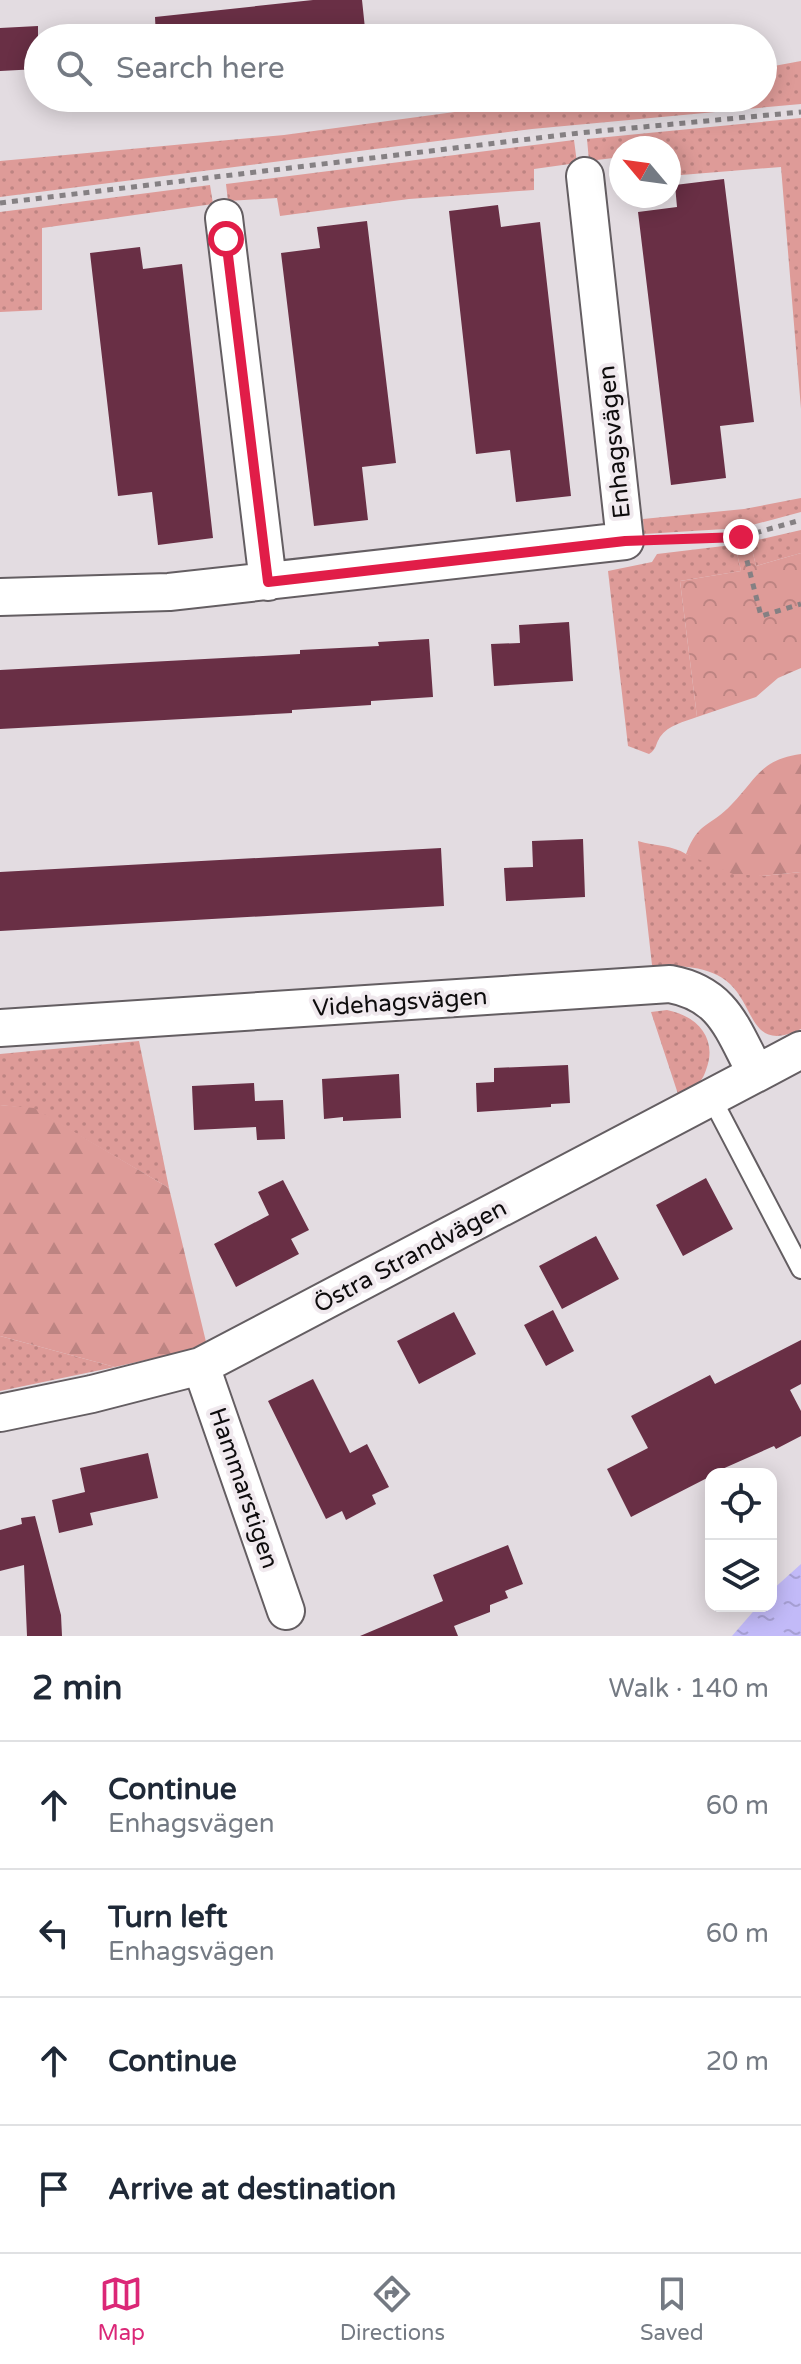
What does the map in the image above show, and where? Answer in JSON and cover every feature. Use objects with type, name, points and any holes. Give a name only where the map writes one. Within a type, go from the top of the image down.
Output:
[{"type":"street","name":"Enhagsvägen","points":[[0,597],[169,592],[625,541],[585,176]]},
{"type":"street","points":[[224,218],[268,582]]},
{"type":"street","name":"Videhagsvägen","points":[[0,1028],[670,984],[691,988],[716,1005],[756,1073]]},
{"type":"street","name":"Östra Strandvägen","points":[[0,1413],[92,1394],[201,1366],[801,1050]]},
{"type":"street","name":"Hammarstigen","points":[[201,1366],[286,1611]]},
{"type":"lane","points":[[711,1097],[801,1269]]},
{"type":"path","points":[[0,203],[579,133],[801,112]]},
{"type":"path","points":[[625,541],[741,537],[801,520]]},
{"type":"path","points":[[741,537],[761,616],[801,604]]},
{"type":"green space","points":[[801,61],[801,104],[777,106],[777,65]]},
{"type":"green space","points":[[455,112],[715,112],[532,129],[0,197],[0,161],[284,135]]},
{"type":"green space","points":[[801,118],[801,409],[781,167],[681,175],[681,136],[618,136]]},
{"type":"green space","points":[[609,137],[609,158],[589,161],[587,139]]},
{"type":"green space","points":[[574,140],[577,163],[534,169],[534,190],[409,199],[280,216],[277,198],[228,201],[226,184]]},
{"type":"green space","points":[[210,185],[213,204],[42,228],[42,310],[0,312],[0,212]]},
{"type":"green space","points":[[801,498],[801,512],[741,528],[644,534],[643,519],[744,509]]},
{"type":"green space","points":[[801,530],[801,553],[756,566],[751,545],[753,541]]},
{"type":"green space","points":[[732,545],[736,549],[741,571],[680,581],[697,717],[667,730],[649,754],[628,746],[608,571],[652,562],[657,554]]},
{"type":"green space","points":[[751,545],[756,566],[801,553],[801,668],[778,678],[756,697],[697,717],[680,581],[741,571],[736,549]]},
{"type":"green space","points":[[801,754],[801,872],[762,876],[733,874],[686,854],[701,829],[725,811],[760,772],[776,761]]},
{"type":"green space","points":[[638,841],[762,876],[801,872],[801,1029],[772,1036],[756,1025],[738,994],[722,978],[693,968],[652,965]]},
{"type":"green space","points":[[667,1010],[696,1023],[703,1031],[709,1048],[709,1059],[702,1079],[678,1094],[651,1012]]},
{"type":"green space","points":[[139,1041],[169,1188],[34,1109],[0,1105],[0,1054]]},
{"type":"green space","points":[[0,1105],[34,1108],[169,1188],[207,1346],[115,1367],[0,1336]]},
{"type":"green space","points":[[0,1336],[115,1367],[0,1391]]},
{"type":"water","points":[[801,1564],[801,1636],[732,1636],[753,1612],[777,1612],[777,1586]]},
{"type":"building","points":[[313,0],[362,0],[365,24],[155,24],[155,17]]},
{"type":"building","points":[[24,27],[24,70],[0,71],[0,28]]},
{"type":"building","points":[[724,179],[754,422],[720,426],[726,478],[671,485],[638,212],[681,208],[681,184]]},
{"type":"building","points":[[498,205],[501,227],[540,222],[571,496],[516,502],[510,450],[476,454],[449,211]]},
{"type":"building","points":[[367,221],[396,463],[362,467],[368,520],[314,526],[281,253],[320,248],[317,227]]},
{"type":"building","points":[[140,247],[143,269],[182,264],[213,538],[158,545],[152,492],[118,496],[90,253]]},
{"type":"building","points":[[569,622],[573,681],[494,686],[491,644],[520,643],[519,625]]},
{"type":"building","points":[[429,639],[433,697],[371,701],[371,705],[292,710],[292,713],[0,729],[0,670],[300,654],[300,650],[379,646],[378,642]]},
{"type":"building","points":[[583,839],[585,897],[506,901],[504,868],[533,867],[532,841]]},
{"type":"building","points":[[441,848],[444,906],[0,931],[0,872]]},
{"type":"building","points":[[568,1065],[570,1103],[477,1112],[476,1083],[494,1082],[494,1068]]},
{"type":"building","points":[[399,1074],[401,1118],[324,1119],[322,1079]]},
{"type":"building","points":[[254,1083],[255,1101],[283,1100],[285,1139],[257,1140],[256,1127],[194,1130],[192,1086]]},
{"type":"building","points":[[706,1178],[733,1229],[683,1256],[656,1205]]},
{"type":"building","points":[[283,1180],[309,1230],[291,1239],[299,1254],[236,1287],[214,1244],[269,1215],[258,1192]]},
{"type":"building","points":[[596,1236],[619,1279],[562,1309],[539,1266]]},
{"type":"building","points":[[553,1310],[574,1351],[546,1366],[524,1325]]},
{"type":"building","points":[[454,1312],[476,1354],[419,1384],[397,1341]]},
{"type":"building","points":[[801,1340],[801,1384],[790,1390],[801,1411],[801,1436],[724,1468],[705,1468],[705,1479],[631,1517],[607,1469],[648,1448],[631,1416],[710,1375],[715,1384]]},
{"type":"building","points":[[313,1379],[350,1453],[367,1444],[389,1487],[372,1495],[376,1504],[346,1520],[342,1511],[326,1519],[268,1401]]},
{"type":"building","points":[[148,1453],[158,1498],[90,1513],[93,1525],[59,1533],[52,1500],[85,1492],[80,1468]]},
{"type":"building","points":[[35,1516],[61,1615],[62,1636],[27,1636],[24,1565],[0,1571],[0,1530],[22,1524],[21,1518]]},
{"type":"building","points":[[508,1545],[523,1584],[505,1591],[508,1598],[490,1605],[490,1612],[454,1626],[458,1636],[360,1636],[443,1601],[433,1575]]},
{"type":"route","points":[[226,239],[268,582],[625,541],[741,537]]}]
